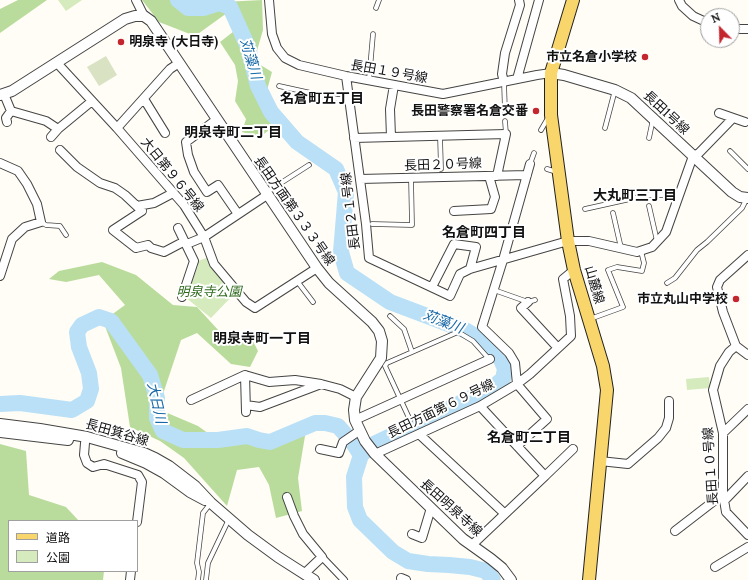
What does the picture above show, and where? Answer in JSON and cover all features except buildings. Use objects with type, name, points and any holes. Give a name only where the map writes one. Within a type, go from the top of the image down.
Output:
[{"type":"main road","name":"山麓線","points":[[573,0],[551,73],[551,115],[553,170],[574,270],[603,366],[607,390],[589,580]]},
{"type":"street","points":[[58,129],[46,121],[11,111],[2,95],[12,91],[125,19],[135,16],[144,16],[136,0]]},
{"type":"street","name":"長田１９号線","points":[[269,0],[272,34],[277,48],[285,58],[299,66],[444,94],[551,73]]},
{"type":"street","points":[[504,82],[502,74],[505,53],[520,5],[519,0]]},
{"type":"street","points":[[517,79],[540,0]]},
{"type":"street","points":[[678,0],[693,16],[700,19]]},
{"type":"street","name":"長田方面第３３３号線","points":[[144,16],[151,21],[216,120],[317,268],[329,283],[372,322],[381,336],[382,349],[380,358],[356,397],[354,410],[355,420],[352,436],[365,441]]},
{"type":"street","name":"大日第９６号線","points":[[57,63],[184,204],[204,237],[214,264],[246,302],[255,308],[317,268]]},
{"type":"street","points":[[117,128],[170,69],[179,63]]},
{"type":"street","name":"長田1号線","points":[[551,73],[564,75],[615,90],[632,98],[732,192],[740,197],[747,198]]},
{"type":"street","name":"長田２１号線","points":[[346,76],[369,258],[450,296],[460,274],[470,269],[568,241],[589,241],[637,252],[641,250]]},
{"type":"street","points":[[391,137],[390,109],[394,85]]},
{"type":"street","points":[[144,99],[165,133]]},
{"type":"street","points":[[52,137],[58,129],[92,101]]},
{"type":"street","points":[[7,122],[6,118],[11,111]]},
{"type":"street","points":[[719,113],[745,122]]},
{"type":"street","points":[[641,250],[652,247],[666,232],[693,156],[699,153],[733,118]]},
{"type":"street","points":[[216,120],[186,142],[188,155],[194,172],[207,192],[218,185],[238,214]]},
{"type":"street","points":[[354,138],[506,134],[493,176],[495,197],[491,209],[454,211]]},
{"type":"street","points":[[60,150],[77,167],[100,183],[115,188],[142,211],[113,230],[136,248],[148,245],[151,248],[164,252],[183,242],[186,244],[204,237],[267,195]]},
{"type":"street","points":[[0,163],[18,171],[36,204],[42,222],[26,227],[12,239],[0,276]]},
{"type":"street","points":[[517,446],[547,419],[517,384],[515,363],[509,353],[482,327],[503,260],[530,164]]},
{"type":"street","name":"長田２０号線","points":[[360,179],[526,175]]},
{"type":"street","points":[[137,206],[154,203],[174,193]]},
{"type":"street","points":[[178,228],[194,261],[182,297]]},
{"type":"street","points":[[432,287],[454,244],[476,247],[470,269]]},
{"type":"street","points":[[748,255],[720,280],[717,287],[723,312],[736,346],[748,355]]},
{"type":"street","name":"長田方面第６９号線","points":[[375,454],[480,406],[517,384],[530,374],[571,336],[570,316],[563,279],[574,270]]},
{"type":"street","points":[[531,301],[521,308],[558,348]]},
{"type":"street","name":"長田１０号線","points":[[736,346],[729,352],[720,366],[713,390],[723,434],[723,498],[726,512],[748,535]]},
{"type":"street","points":[[355,420],[490,360]]},
{"type":"street","points":[[191,400],[245,375],[270,382],[295,380],[321,384],[340,389],[356,397]]},
{"type":"street","points":[[245,375],[246,409],[260,407],[321,384]]},
{"type":"street","points":[[600,461],[628,464],[658,438],[666,428],[669,418],[669,402]]},
{"type":"street","points":[[480,406],[545,476]]},
{"type":"street","points":[[723,434],[748,409]]},
{"type":"street","name":"長田箕谷線","points":[[0,424],[87,437],[144,453],[169,466],[185,478],[229,519],[301,577],[314,580]]},
{"type":"street","name":"長田箕谷線","points":[[0,432],[85,443],[122,453],[146,463],[164,473],[190,492],[211,503]]},
{"type":"street","points":[[419,434],[504,513]]},
{"type":"street","points":[[320,449],[339,452],[343,442],[352,436]]},
{"type":"street","name":"長田明泉寺線","points":[[365,441],[375,454],[463,539],[502,568],[511,580]]},
{"type":"street","points":[[85,443],[84,455],[87,463],[93,467],[104,464],[138,475],[142,482],[137,520]]},
{"type":"street","points":[[472,545],[504,513],[574,449]]},
{"type":"street","points":[[675,531],[723,498],[748,476]]},
{"type":"street","points":[[287,497],[303,534],[344,580]]},
{"type":"street","points":[[412,534],[422,538],[431,508]]},
{"type":"street","points":[[715,567],[748,547]]},
{"type":"street","points":[[301,577],[322,557]]},
{"type":"lane","points":[[376,8],[379,0]]},
{"type":"lane","points":[[369,80],[373,34]]},
{"type":"lane","points":[[504,82],[505,112]]},
{"type":"lane","points":[[279,86],[338,100],[349,99]]},
{"type":"lane","points":[[605,128],[615,90]]},
{"type":"lane","points":[[541,130],[551,115]]},
{"type":"lane","points":[[649,138],[654,119]]},
{"type":"lane","points":[[505,121],[506,134]]},
{"type":"lane","points":[[440,135],[441,168]]},
{"type":"lane","points":[[730,150],[748,169]]},
{"type":"lane","points":[[530,164],[534,153]]},
{"type":"lane","points":[[267,195],[270,190],[309,165]]},
{"type":"lane","points":[[372,224],[412,225],[411,178]]},
{"type":"lane","points":[[585,209],[648,195],[679,195]]},
{"type":"lane","points":[[667,283],[675,278],[697,250],[742,208],[747,198]]},
{"type":"lane","points":[[649,206],[657,242]]},
{"type":"lane","points":[[613,213],[621,248]]},
{"type":"lane","points":[[42,222],[46,226],[60,226],[66,235]]},
{"type":"lane","points":[[589,319],[623,307],[608,270],[616,267],[642,271],[644,263],[641,250]]},
{"type":"lane","points":[[297,281],[313,302]]},
{"type":"lane","points":[[493,290],[531,301]]},
{"type":"lane","points":[[390,316],[404,328],[412,352]]},
{"type":"lane","points":[[410,420],[385,366],[387,363],[458,332],[473,341],[490,360]]},
{"type":"lane","points":[[198,580],[199,572],[197,563],[203,513],[211,503]]},
{"type":"lane","points":[[206,580],[208,563],[229,519]]},
{"type":"green space","points":[[18,0],[47,0],[0,33],[0,9]]},
{"type":"green space","points":[[58,0],[82,0],[66,11]]},
{"type":"green space","points":[[142,0],[171,0],[198,10],[223,2],[262,0],[263,30],[254,61],[272,72],[264,101],[269,115],[277,124],[260,137],[242,132],[246,119],[235,101],[238,81],[235,65],[220,42],[238,28],[227,13],[195,36],[159,22]]},
{"type":"green space","points":[[106,56],[117,75],[99,86],[87,67]]},
{"type":"green space","name":"明泉寺公園","points":[[209,257],[236,292],[211,318],[185,297],[198,266],[198,261]]},
{"type":"green space","points":[[102,262],[136,275],[173,305],[197,307],[232,345],[252,339],[258,351],[250,367],[231,364],[197,333],[181,340],[158,409],[198,426],[219,441],[245,430],[270,435],[308,418],[298,478],[302,511],[276,518],[269,485],[259,467],[237,470],[227,506],[184,458],[160,441],[130,427],[121,368],[103,321],[125,305],[99,275],[66,282],[49,279],[59,271]]},
{"type":"green space","points":[[709,377],[710,388],[687,390],[686,379]]},
{"type":"green space","points":[[0,444],[26,451],[29,495],[66,507],[78,520],[8,520],[8,572],[104,572],[103,580],[0,580]]},
{"type":"waterway","name":"苅藻川","points":[[178,0],[188,8],[203,8],[219,3],[230,7],[248,47],[258,86],[271,112],[297,142],[336,169],[346,192],[341,252],[347,273],[390,302],[467,331],[482,340],[500,357],[505,369],[503,379],[492,388],[374,444],[361,455],[354,477],[355,507],[360,520],[393,552],[408,561],[470,567],[486,571],[493,580]]},
{"type":"waterway","name":"大日川","points":[[0,404],[20,403],[72,410],[87,401],[91,389],[89,373],[79,347],[77,332],[82,325],[99,317],[111,321],[150,375],[157,398],[157,418],[163,431],[183,440],[218,440],[247,436],[270,442],[315,423],[325,423],[338,426],[361,455]]},
{"type":"place","name":"明泉寺 (大日寺)","points":[[121,42]]},
{"type":"place","name":"市立名倉小学校","points":[[645,57]]},
{"type":"place","name":"長田警察署名倉交番","points":[[536,111]]},
{"type":"place","name":"市立丸山中学校","points":[[736,299]]},
{"type":"district","name":"名倉町五丁目","points":[[322,99]]},
{"type":"district","name":"明泉寺町二丁目","points":[[233,133]]},
{"type":"district","name":"大丸町三丁目","points":[[635,196]]},
{"type":"district","name":"名倉町四丁目","points":[[484,233]]},
{"type":"district","name":"明泉寺町一丁目","points":[[262,339]]},
{"type":"district","name":"名倉町二丁目","points":[[529,438]]}]
